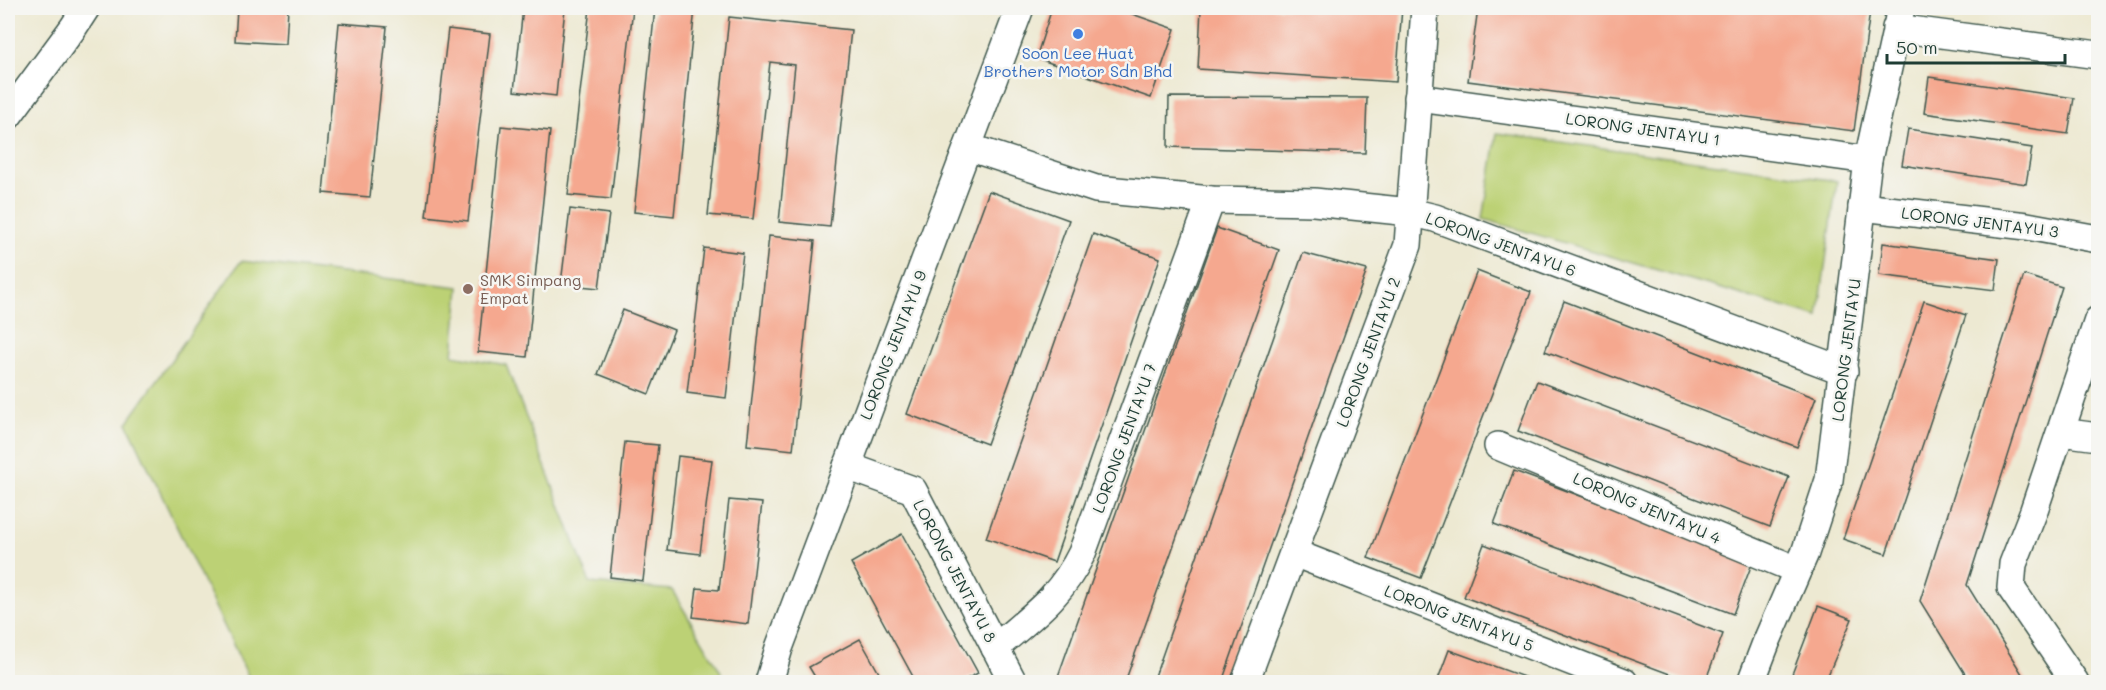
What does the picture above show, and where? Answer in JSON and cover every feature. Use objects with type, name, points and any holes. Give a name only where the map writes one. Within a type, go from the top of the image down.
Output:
[{"type":"street","points":[[8,116],[86,8]]},
{"type":"street","name":"LORONG JENTAYU 9","points":[[769,682],[779,648],[1020,8]]},
{"type":"street","name":"LORONG JENTAYU 2","points":[[1245,682],[1408,244],[1425,8]]},
{"type":"street","points":[[1899,13],[2098,55]]},
{"type":"street","name":"LORONG JENTAYU","points":[[1751,682],[1805,554],[1829,480],[1868,160],[1899,13]]},
{"type":"street","name":"LORONG JENTAYU 1","points":[[1418,98],[1868,160]]},
{"type":"street","name":"LORONG JENTAYU 6","points":[[968,147],[1096,189],[1210,200],[1314,202],[1436,218],[1844,371]]},
{"type":"street","name":"LORONG JENTAYU 7","points":[[995,648],[1051,600],[1070,577],[1082,553],[1210,200]]},
{"type":"street","name":"LORONG JENTAYU 3","points":[[1862,207],[2027,226],[2098,239]]},
{"type":"street","points":[[2075,682],[2012,588],[2013,564],[2061,432],[2098,320]]},
{"type":"street","points":[[2061,432],[2098,436]]},
{"type":"street","name":"LORONG JENTAYU 4","points":[[1498,446],[1797,570]]},
{"type":"street","name":"LORONG JENTAYU 8","points":[[847,466],[913,490],[1013,682]]},
{"type":"street","name":"LORONG JENTAYU 5","points":[[1294,553],[1624,682]]},
{"type":"green space","points":[[1497,133],[1837,181],[1818,317],[1483,219]]},
{"type":"green space","points":[[241,261],[459,287],[453,355],[506,365],[590,583],[672,590],[727,682],[251,682],[127,423]]},
{"type":"building","points":[[237,8],[288,8],[286,44],[235,41]]},
{"type":"building","points":[[523,8],[565,8],[556,96],[514,91]]},
{"type":"building","points":[[590,8],[633,8],[611,199],[568,195]]},
{"type":"building","points":[[655,8],[695,8],[674,216],[634,212]]},
{"type":"building","points":[[1052,8],[1115,8],[1175,29],[1151,98],[1036,58]]},
{"type":"building","points":[[1201,8],[1402,8],[1396,82],[1198,69]]},
{"type":"building","points":[[1478,8],[1845,8],[1870,11],[1854,131],[1468,81]]},
{"type":"building","points":[[729,17],[851,30],[830,227],[779,222],[795,65],[770,62],[753,219],[708,215]]},
{"type":"building","points":[[339,23],[387,27],[370,197],[323,193]]},
{"type":"building","points":[[448,29],[490,34],[468,221],[426,216]]},
{"type":"building","points":[[1929,77],[2074,98],[2068,134],[1924,113]]},
{"type":"building","points":[[1169,97],[1367,98],[1365,153],[1168,147]]},
{"type":"building","points":[[501,126],[550,131],[527,357],[478,352]]},
{"type":"building","points":[[1908,129],[2032,148],[2026,184],[1902,165]]},
{"type":"building","points":[[989,191],[1069,220],[987,444],[907,414]]},
{"type":"building","points":[[570,209],[609,214],[599,288],[561,284]]},
{"type":"building","points":[[1217,228],[1279,250],[1125,682],[1056,682]]},
{"type":"building","points":[[1093,234],[1160,258],[1054,562],[986,538]]},
{"type":"building","points":[[769,236],[815,241],[793,450],[747,445]]},
{"type":"building","points":[[1883,243],[1999,259],[1995,290],[1879,275]]},
{"type":"building","points":[[704,248],[743,253],[726,398],[687,393]]},
{"type":"building","points":[[1303,253],[1367,270],[1222,682],[1153,682]]},
{"type":"building","points":[[1477,271],[1531,292],[1421,578],[1368,558]]},
{"type":"building","points":[[2024,275],[2062,287],[1967,585],[2027,682],[1970,682],[1920,601]]},
{"type":"building","points":[[1564,301],[1816,398],[1797,447],[1545,351]]},
{"type":"building","points":[[1924,301],[1966,315],[1886,554],[1843,539]]},
{"type":"building","points":[[623,310],[674,330],[649,394],[598,374]]},
{"type":"building","points":[[1537,381],[1789,477],[1770,527],[1518,431]]},
{"type":"building","points":[[625,442],[658,445],[643,581],[610,577]]},
{"type":"building","points":[[678,456],[712,460],[700,554],[667,550]]},
{"type":"building","points":[[1514,471],[1753,561],[1733,614],[1494,524]]},
{"type":"building","points":[[729,500],[762,503],[748,624],[693,617],[697,588],[719,590]]},
{"type":"building","points":[[902,534],[978,673],[961,682],[916,682],[851,563]]},
{"type":"building","points":[[1484,544],[1723,634],[1705,682],[1691,682],[1464,597]]},
{"type":"building","points":[[1818,606],[1852,619],[1825,682],[1789,682]]},
{"type":"building","points":[[860,639],[884,682],[818,682],[809,667]]},
{"type":"building","points":[[1449,650],[1538,682],[1437,682]]},
{"type":"place","name":"Soon Lee Huat Brothers Motor Sdn Bhd","points":[[1078,34]]},
{"type":"place","name":"SMK Simpang Empat","points":[[468,289]]}]
